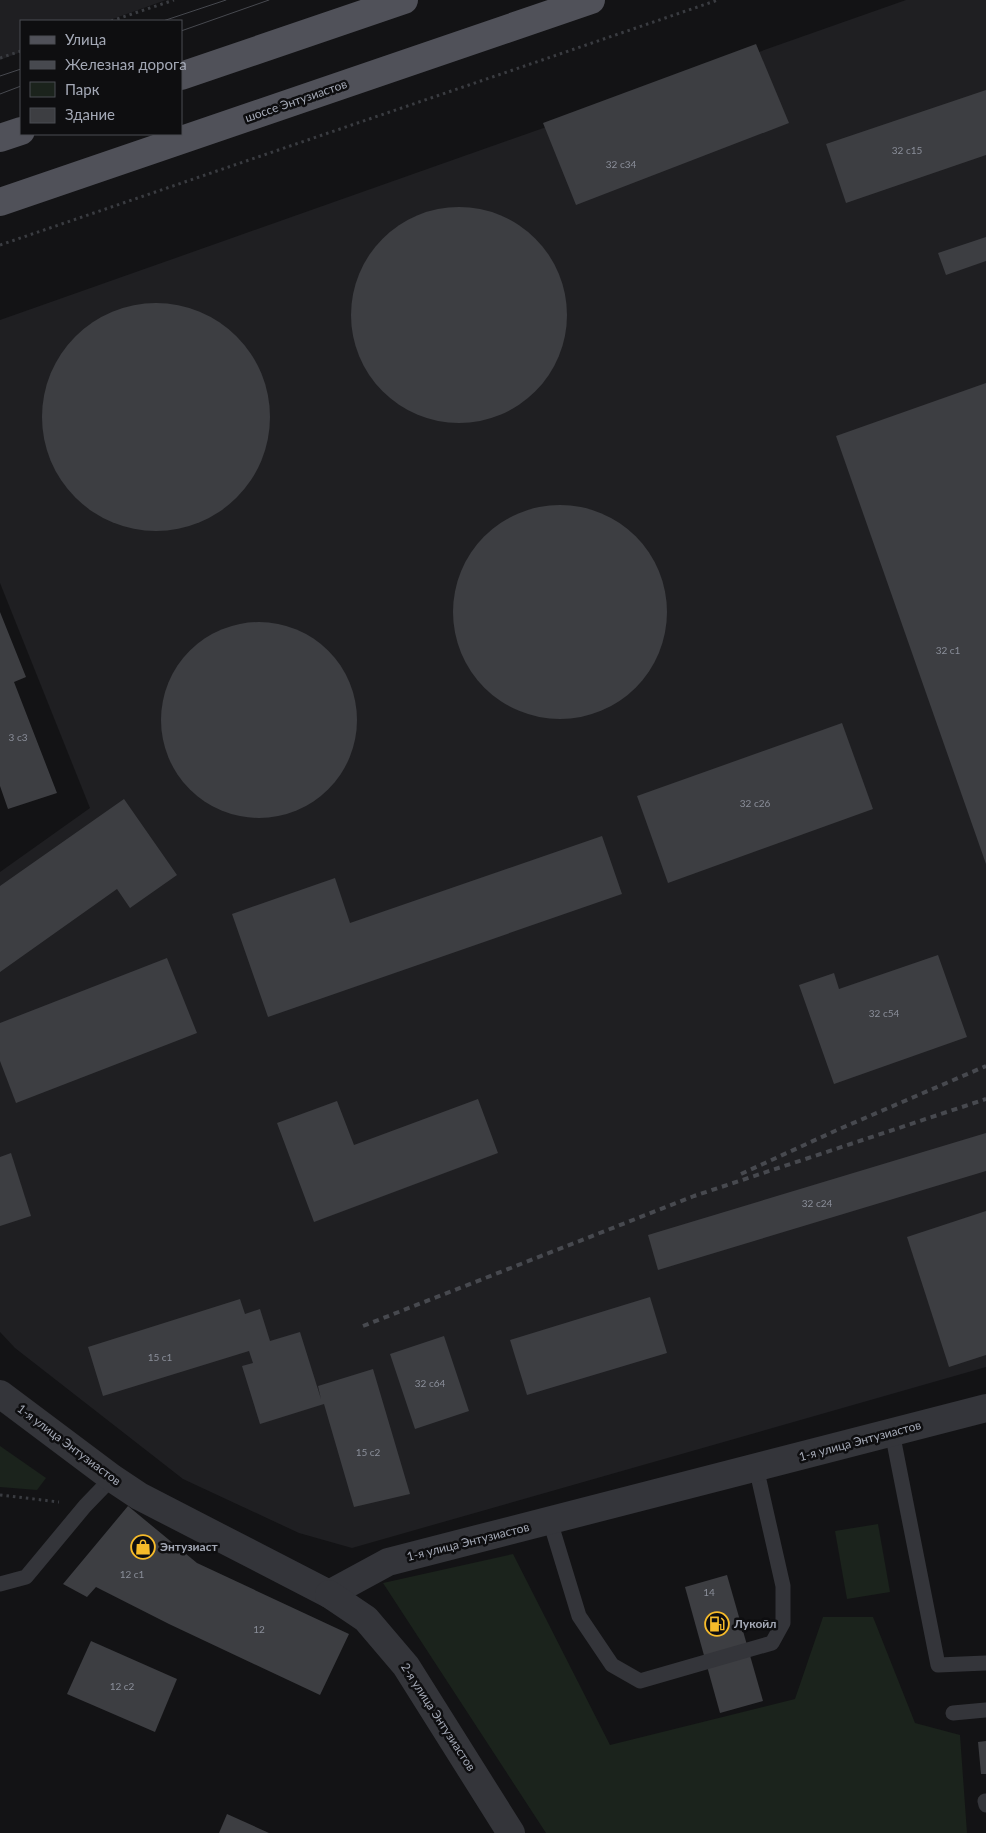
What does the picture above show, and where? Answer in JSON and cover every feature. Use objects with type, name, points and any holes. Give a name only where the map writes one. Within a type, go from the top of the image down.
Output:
[{"type":"main road","points":[[182,76],[404,0]]},
{"type":"main road","name":"шоссе Энтузиастов","points":[[0,202],[591,0]]},
{"type":"main road","points":[[0,138],[20,131]]},
{"type":"street","name":"1-я улица Энтузиастов","points":[[0,1394],[139,1496],[330,1594],[388,1562],[986,1408]]},
{"type":"street","name":"2-я улица Энтузиастов","points":[[330,1594],[366,1619],[406,1666],[511,1833]]},
{"type":"lane","points":[[892,1432],[938,1665],[986,1663]]},
{"type":"lane","points":[[550,1521],[580,1616],[612,1665],[640,1681],[772,1644],[783,1623],[784,1586],[756,1467]]},
{"type":"lane","points":[[0,1584],[26,1576],[112,1478]]},
{"type":"lane","points":[[952,1713],[986,1710]]},
{"type":"path","points":[[114,20],[174,0]]},
{"type":"path","points":[[0,245],[718,0]]},
{"type":"path","points":[[0,58],[20,51]]},
{"type":"path","points":[[0,1495],[86,1506]]},
{"type":"shaded area","points":[[0,0],[166,0],[110,20],[20,20],[20,52],[0,60]]},
{"type":"shaded area","points":[[906,0],[986,0],[986,1367],[352,1548],[299,1533],[183,1479],[15,1348],[0,1332],[0,872],[90,808],[0,583],[0,320]]},
{"type":"green space","points":[[0,1446],[46,1478],[37,1490],[0,1487]]},
{"type":"green space","points":[[878,1524],[890,1592],[847,1599],[835,1531]]},
{"type":"green space","points":[[513,1554],[610,1745],[795,1699],[823,1617],[873,1617],[915,1723],[960,1735],[967,1833],[546,1833],[383,1583]]},
{"type":"building","points":[[756,44],[789,123],[576,205],[543,123]]},
{"type":"building","points":[[986,90],[986,155],[846,203],[826,144]]},
{"type":"building","points":[[448,207],[470,207],[490,211],[510,219],[536,238],[555,264],[563,284],[567,315],[563,346],[555,366],[536,392],[510,411],[490,419],[470,423],[448,423],[428,419],[408,411],[390,399],[375,384],[363,366],[355,346],[351,326],[351,304],[355,284],[363,264],[375,246],[390,231],[408,219],[428,211]]},
{"type":"building","points":[[986,237],[986,261],[946,275],[938,253]]},
{"type":"building","points":[[156,303],[178,305],[210,316],[237,336],[257,363],[268,395],[270,417],[268,439],[257,471],[237,498],[210,518],[178,529],[156,531],[134,529],[102,518],[75,498],[55,471],[44,439],[42,417],[44,395],[55,363],[75,336],[102,316],[134,305]]},
{"type":"building","points":[[986,383],[986,864],[836,436]]},
{"type":"building","points":[[560,505],[581,507],[601,513],[619,523],[636,536],[649,553],[659,571],[665,591],[667,612],[665,633],[659,653],[649,671],[636,688],[619,701],[601,711],[581,717],[560,719],[539,717],[519,711],[501,701],[484,688],[471,671],[461,653],[455,633],[453,612],[455,591],[461,571],[471,553],[484,536],[501,523],[519,513],[539,507]]},
{"type":"building","points":[[0,612],[26,677],[14,682],[57,793],[8,809],[0,786]]},
{"type":"building","points":[[249,622],[269,622],[297,629],[314,638],[329,650],[341,665],[350,682],[357,710],[357,730],[350,758],[341,775],[329,790],[314,802],[297,811],[269,818],[249,818],[221,811],[204,802],[189,790],[177,775],[168,758],[161,730],[161,710],[168,682],[177,665],[189,650],[204,638],[221,629]]},
{"type":"building","points":[[842,723],[873,809],[668,883],[637,796]]},
{"type":"building","points":[[124,799],[177,875],[130,908],[117,889],[0,972],[0,886]]},
{"type":"building","points":[[602,836],[622,894],[268,1017],[232,914],[335,878],[350,923]]},
{"type":"building","points":[[938,955],[967,1037],[834,1084],[799,985],[834,973],[839,989]]},
{"type":"building","points":[[167,958],[197,1033],[16,1103],[0,1061],[0,1023]]},
{"type":"building","points":[[478,1099],[498,1153],[314,1222],[277,1123],[337,1101],[354,1145]]},
{"type":"building","points":[[986,1133],[986,1171],[658,1270],[648,1235]]},
{"type":"building","points":[[11,1153],[31,1216],[0,1226],[0,1157]]},
{"type":"building","points":[[986,1211],[986,1355],[949,1367],[907,1237]]},
{"type":"building","points":[[650,1297],[667,1353],[527,1395],[510,1340]]},
{"type":"building","points":[[240,1299],[245,1314],[260,1309],[270,1341],[300,1332],[321,1399],[318,1386],[373,1369],[410,1494],[354,1507],[324,1404],[260,1424],[242,1366],[253,1363],[249,1351],[103,1396],[88,1347]]},
{"type":"building","points":[[444,1336],[469,1411],[415,1429],[390,1354]]},
{"type":"building","points":[[128,1506],[197,1563],[349,1634],[320,1695],[169,1624],[96,1587],[87,1597],[63,1584]]},
{"type":"building","points":[[727,1575],[763,1701],[720,1713],[685,1587]]},
{"type":"building","points":[[91,1641],[177,1679],[155,1732],[67,1694]]},
{"type":"building","points":[[986,1741],[986,1774],[981,1774],[978,1742]]},
{"type":"building","points":[[227,1814],[269,1833],[219,1833]]},
{"type":"tram line","points":[[166,20],[226,0]]},
{"type":"tram line","points":[[182,31],[269,0]]},
{"type":"tram line","points":[[0,76],[20,69]]},
{"type":"tram line","points":[[0,94],[20,86]]},
{"type":"railway","points":[[741,1174],[837,1130],[986,1066]]},
{"type":"railway","points":[[363,1326],[694,1196],[986,1099]]},
{"type":"place","name":"Энтузиаст","points":[[143,1547]]},
{"type":"place","name":"Лукойл","points":[[717,1624]]}]
